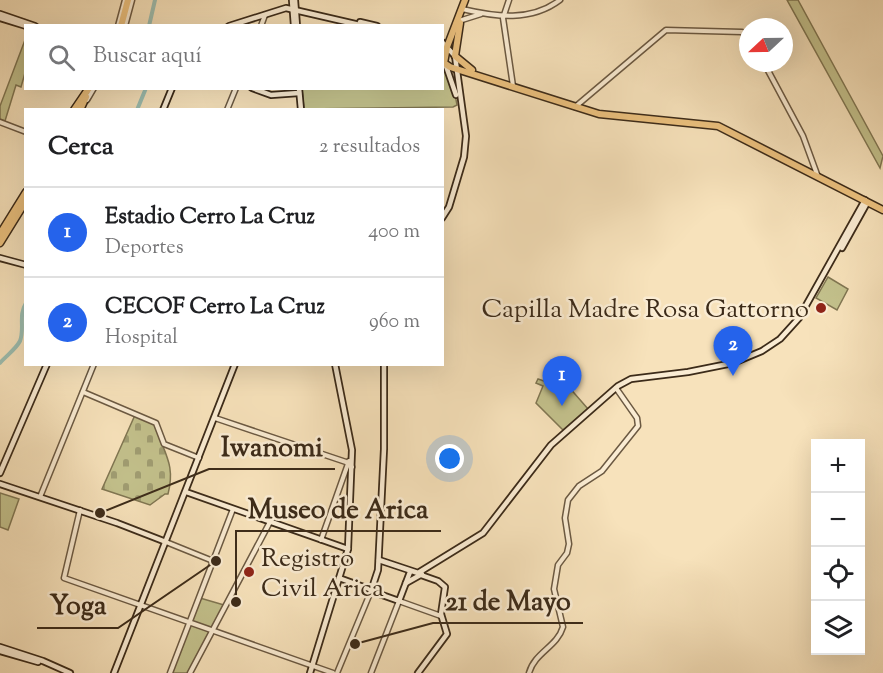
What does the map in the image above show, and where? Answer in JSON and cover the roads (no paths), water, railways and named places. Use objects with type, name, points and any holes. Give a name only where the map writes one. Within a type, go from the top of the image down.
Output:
[{"type":"main road","points":[[122,24],[128,0]]},
{"type":"main road","points":[[444,215],[449,207],[465,154],[466,136],[456,78],[455,56],[456,38],[466,0]]},
{"type":"main road","points":[[293,5],[304,13],[355,24]]},
{"type":"main road","points":[[293,5],[297,17],[296,24]]},
{"type":"main road","points":[[293,5],[296,24]]},
{"type":"main road","points":[[236,24],[293,5],[369,24]]},
{"type":"main road","points":[[464,9],[445,43],[455,56],[474,71],[576,106],[605,113],[715,123],[732,129],[883,210]]},
{"type":"main road","points":[[297,17],[304,13]]},
{"type":"main road","points":[[0,16],[28,24]]},
{"type":"main road","points":[[0,16],[24,25]]},
{"type":"main road","points":[[444,62],[455,69],[513,85]]},
{"type":"main road","points":[[444,63],[455,90],[463,129],[459,171]]},
{"type":"main road","points":[[456,78],[459,71],[464,71]]},
{"type":"main road","points":[[80,106],[88,90]]},
{"type":"main road","points":[[164,108],[171,90]]},
{"type":"main road","points":[[258,90],[269,94],[299,91],[301,108]]},
{"type":"main road","points":[[406,583],[485,536],[551,449],[617,389],[632,381],[693,374],[746,361],[780,343],[803,314],[866,201]]},
{"type":"main road","points":[[0,234],[21,209]]},
{"type":"main road","points":[[0,243],[21,209]]},
{"type":"main road","points":[[0,258],[24,264]]},
{"type":"main road","points":[[0,473],[45,366]]},
{"type":"main road","points":[[114,673],[235,366]]},
{"type":"main road","points":[[310,673],[348,548],[352,452],[335,366]]},
{"type":"main road","points":[[371,591],[379,560],[385,430],[384,366]]},
{"type":"main road","points":[[0,484],[165,539]]},
{"type":"main road","points":[[186,491],[348,548]]},
{"type":"main road","points":[[379,560],[410,572],[422,573],[444,585],[442,616],[447,634],[418,673]]},
{"type":"main road","points":[[339,578],[399,601],[410,572]]},
{"type":"main road","points":[[0,649],[63,673]]},
{"type":"main road","points":[[0,649],[43,661],[70,673]]},
{"type":"street","points":[[509,0],[506,17],[513,85]]},
{"type":"street","points":[[464,9],[506,17],[546,11],[560,0]]},
{"type":"street","points":[[262,24],[267,13]]},
{"type":"street","points":[[462,20],[483,13]]},
{"type":"street","points":[[576,106],[666,30],[739,32]]},
{"type":"street","points":[[769,72],[798,125],[818,175]]},
{"type":"street","points":[[228,108],[235,90]]},
{"type":"street","points":[[0,122],[24,131]]},
{"type":"street","points":[[40,497],[93,366]]},
{"type":"street","points":[[529,673],[534,660],[554,643],[563,627],[554,592],[558,565],[567,554],[569,544],[566,518],[568,500],[579,486],[602,471],[637,430],[637,418],[617,389]]},
{"type":"street","points":[[83,392],[156,423],[163,443],[199,458]]},
{"type":"street","points":[[215,418],[350,465],[321,538]]},
{"type":"street","points":[[170,673],[234,508]]},
{"type":"street","points":[[80,510],[64,578],[335,673],[371,591]]},
{"type":"street","points":[[190,673],[271,521]]},
{"type":"street","points":[[165,539],[213,561]]},
{"type":"street","points":[[370,673],[399,601],[442,616]]},
{"type":"waterway","points":[[149,24],[155,0]]},
{"type":"waterway","points":[[138,108],[145,90]]},
{"type":"waterway","points":[[0,363],[20,341],[24,308]]},
{"type":"place","name":"Capilla Madre Rosa Gattorno","points":[[821,308]]},
{"type":"place","name":"CECOF Cerro La Cruz","points":[[733,376]]},
{"type":"place","name":"Estadio Cerro La Cruz","points":[[562,406]]},
{"type":"place","name":"Iwanomi","points":[[100,513]]},
{"type":"place","name":"Yoga","points":[[216,561]]},
{"type":"place","name":"Registro Civil Arica","points":[[249,572]]},
{"type":"place","name":"Museo de Arica","points":[[236,602]]},
{"type":"place","name":"21 de Mayo","points":[[355,644]]}]
